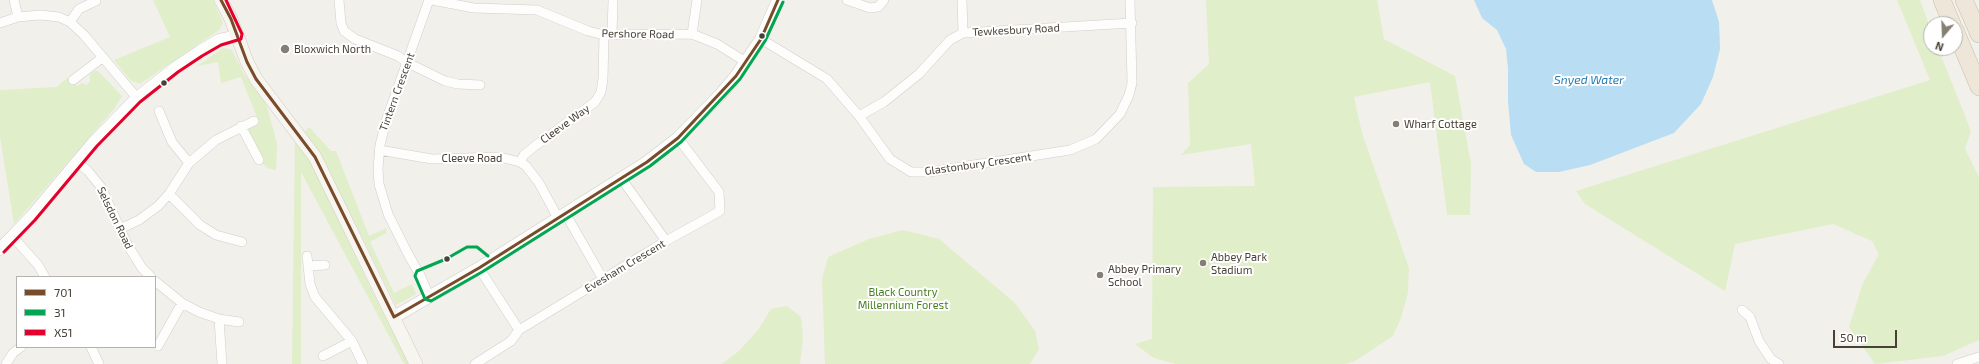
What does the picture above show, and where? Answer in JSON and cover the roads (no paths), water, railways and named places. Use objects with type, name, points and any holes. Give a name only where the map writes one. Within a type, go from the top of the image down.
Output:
[{"type":"highway","points":[[1942,0],[1949,16]]},
{"type":"highway","points":[[1964,0],[1979,34]]},
{"type":"highway","points":[[1963,49],[1979,87]]},
{"type":"main road","points":[[221,0],[247,62],[269,98],[309,147],[416,364]]},
{"type":"street","points":[[14,0],[18,17]]},
{"type":"street","points":[[339,0],[341,23],[344,31],[355,39],[398,56],[408,63],[445,81],[458,84],[480,85]]},
{"type":"street","name":"Tintern Crescent","points":[[429,296],[420,275],[397,232],[383,198],[378,169],[386,121],[431,0]]},
{"type":"street","name":"Pershore Road","points":[[431,0],[474,8],[537,10],[588,31],[608,35],[692,34],[717,44],[746,62]]},
{"type":"street","name":"Cleeve Way","points":[[520,162],[524,155],[535,146],[595,102],[601,92],[613,0]]},
{"type":"street","points":[[692,34],[697,0]]},
{"type":"street","points":[[394,317],[479,268],[647,162],[678,138],[720,96],[746,62],[760,38],[778,0]]},
{"type":"street","points":[[847,0],[870,8],[878,7],[884,0]]},
{"type":"street","points":[[962,0],[963,33]]},
{"type":"street","name":"Glastonbury Crescent","points":[[760,38],[827,80],[859,116],[890,159],[912,172],[928,172],[1062,151],[1084,146],[1096,139],[1113,123],[1124,108],[1132,83],[1132,23],[1130,0]]},
{"type":"street","points":[[70,22],[79,9],[92,1]]},
{"type":"street","points":[[0,23],[18,17],[48,15],[70,22],[84,35],[102,58],[138,98]]},
{"type":"street","name":"Tewkesbury Road","points":[[859,116],[884,102],[919,74],[950,40],[963,33],[1132,23]]},
{"type":"street","points":[[0,249],[13,237],[53,192],[93,143],[138,98],[175,68],[199,52],[219,40],[237,36]]},
{"type":"street","points":[[74,80],[85,78],[102,58]]},
{"type":"street","points":[[159,111],[172,142],[189,163]]},
{"type":"street","points":[[120,229],[150,212],[169,194],[189,163],[216,140],[241,126],[254,121]]},
{"type":"street","points":[[241,126],[259,160]]},
{"type":"street","name":"Evesham Crescent","points":[[475,364],[511,341],[519,330],[666,241],[720,211],[719,192],[678,138]]},
{"type":"street","name":"Cleeve Road","points":[[380,150],[432,159],[500,157],[520,162]]},
{"type":"street","name":"Selsdon Road","points":[[77,162],[88,171],[101,187],[134,256],[150,276]]},
{"type":"street","points":[[520,162],[526,166],[539,183],[603,279]]},
{"type":"street","points":[[621,178],[666,241]]},
{"type":"street","points":[[169,194],[200,225],[216,235],[242,242]]},
{"type":"street","points":[[13,237],[38,265],[44,276]]},
{"type":"street","points":[[307,256],[310,284],[315,297],[352,341],[363,364]]},
{"type":"street","points":[[308,266],[325,265]]},
{"type":"street","points":[[479,268],[519,330]]},
{"type":"street","points":[[156,282],[182,304],[219,319],[239,322]]},
{"type":"street","points":[[158,340],[182,304]]},
{"type":"street","points":[[1742,310],[1750,317],[1759,341],[1771,359],[1779,364]]},
{"type":"street","points":[[219,319],[222,364]]},
{"type":"street","points":[[323,356],[352,341]]},
{"type":"street","points":[[6,364],[13,354],[20,348]]},
{"type":"street","points":[[91,348],[99,364]]},
{"type":"street","points":[[1957,364],[1979,357]]},
{"type":"water","name":"Snyed Water","points":[[1474,0],[1712,0],[1719,22],[1720,49],[1713,77],[1701,104],[1674,133],[1590,165],[1559,172],[1536,172],[1524,164],[1511,135],[1506,49],[1497,30],[1482,18]]},
{"type":"place","name":"Bloxwich North","points":[[285,49]]},
{"type":"place","name":"Wharf Cottage","points":[[1396,124]]},
{"type":"place","name":"Abbey Park Stadium","points":[[1203,263]]},
{"type":"place","name":"Abbey Primary School","points":[[1100,275]]},
{"type":"park label","name":"Black Country Millennium Forest","points":[[903,298]]}]
